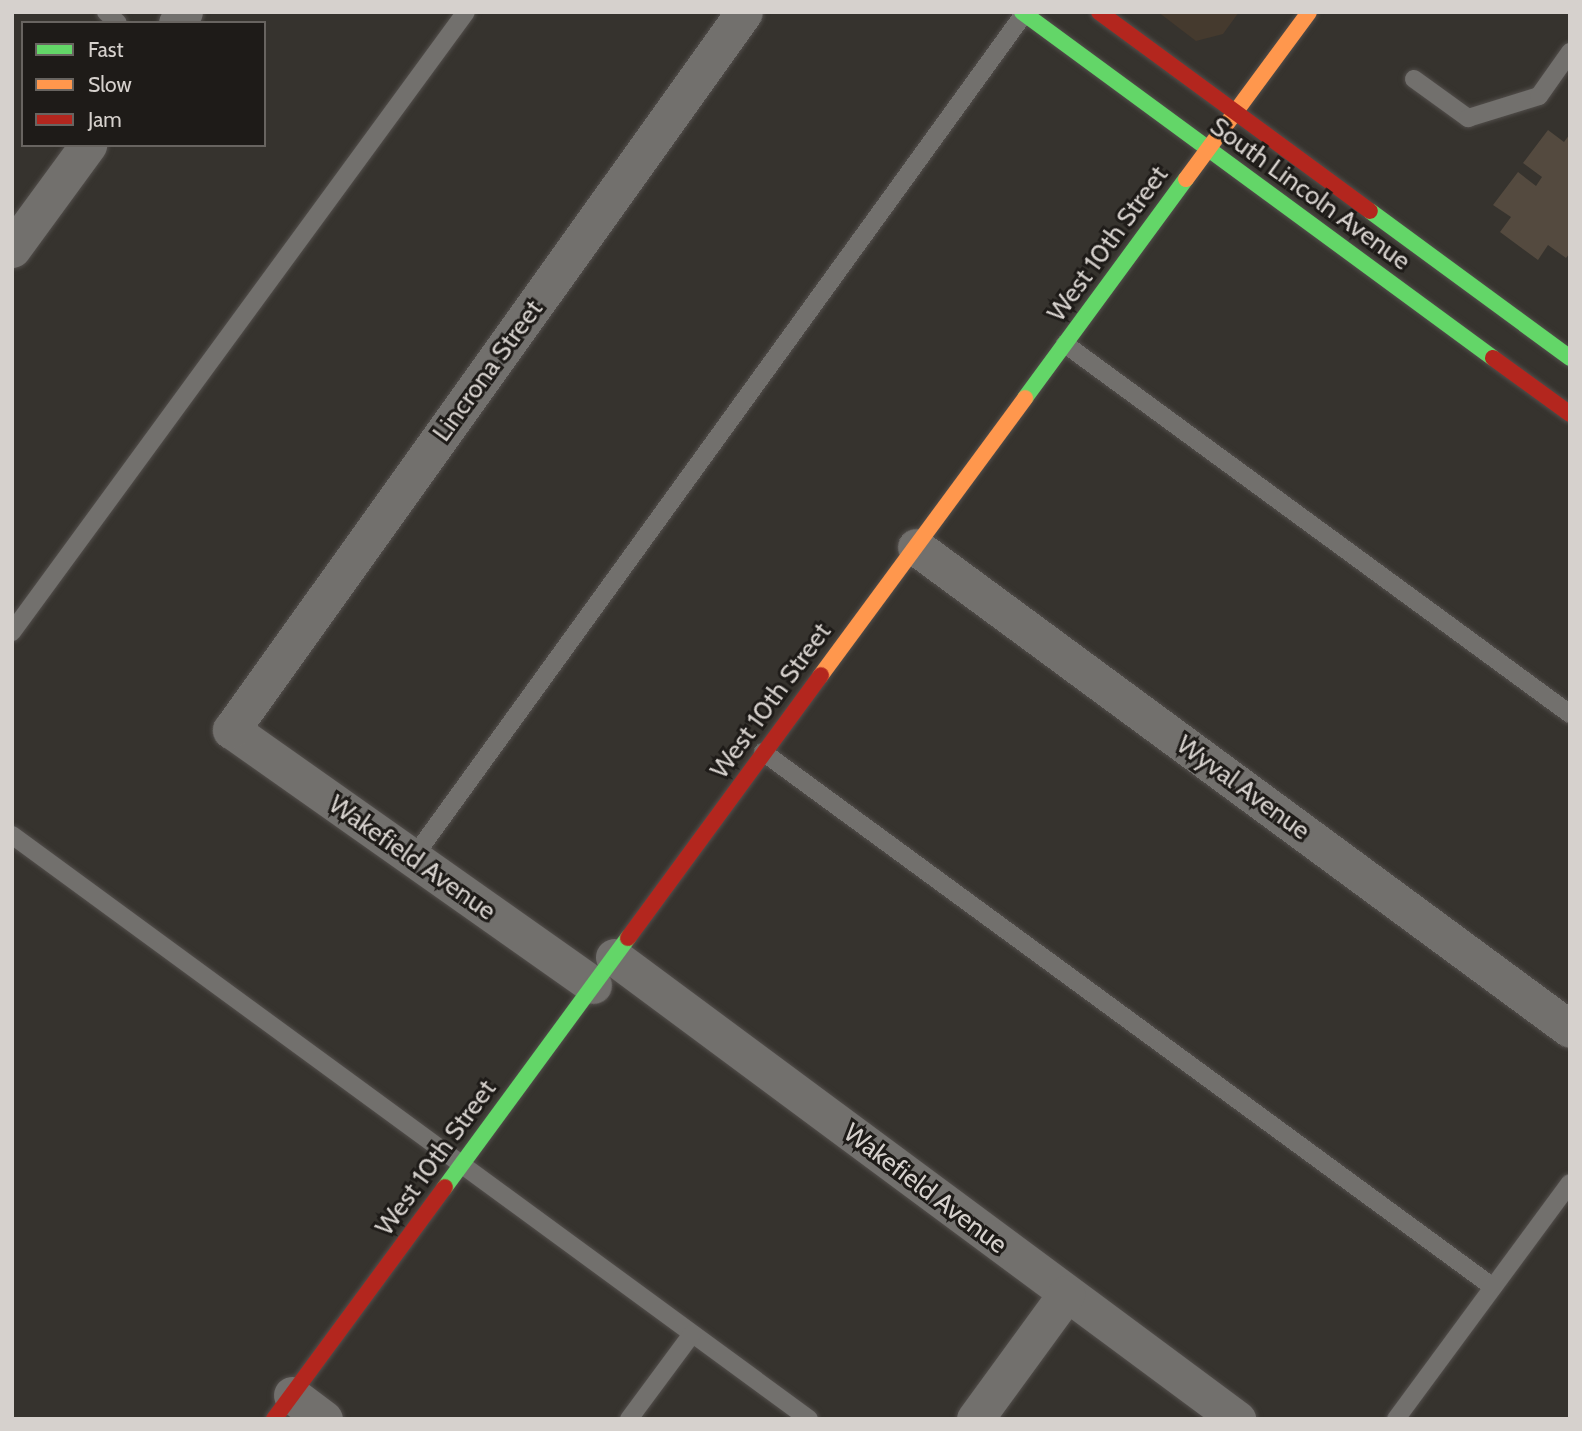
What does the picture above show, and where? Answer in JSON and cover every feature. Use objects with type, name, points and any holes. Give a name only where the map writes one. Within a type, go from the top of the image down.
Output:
[{"type":"street","name":"Lincrona Street","points":[[231,730],[744,12]]},
{"type":"street","name":"South Lincoln Avenue","points":[[1099,12],[1234,114],[1570,358]]},
{"type":"street","name":"West 10th Street","points":[[283,1407],[1309,12]]},
{"type":"street","name":"South Lincoln Avenue","points":[[1023,13],[1570,414]]},
{"type":"street","points":[[12,249],[87,147]]},
{"type":"street","name":"Wyval Avenue","points":[[916,547],[1570,1029]]},
{"type":"street","name":"Wakefield Avenue","points":[[231,730],[413,858],[604,971],[1066,1294],[1237,1419]]},
{"type":"street","points":[[975,1419],[1066,1294]]},
{"type":"street","points":[[283,1407],[324,1419]]},
{"type":"lane","points":[[12,632],[466,12]]},
{"type":"lane","points":[[413,858],[1023,13]]},
{"type":"lane","points":[[1414,79],[1468,118],[1539,96],[1570,52]]},
{"type":"lane","points":[[1065,344],[1570,714]]},
{"type":"lane","points":[[763,752],[1493,1287]]},
{"type":"lane","points":[[12,835],[809,1419]]},
{"type":"lane","points":[[1396,1419],[1570,1183]]},
{"type":"lane","points":[[629,1419],[692,1334]]},
{"type":"shaded area","points":[[1158,12],[1239,12],[1223,34],[1196,41]]},
{"type":"building","points":[[1548,130],[1564,142],[1570,134],[1570,253],[1566,258],[1548,245],[1538,260],[1500,232],[1511,217],[1493,205],[1518,172],[1536,186],[1542,177],[1523,163]]},
{"type":"traffic: fast","points":[[1022,12],[1493,358]]},
{"type":"traffic: fast","points":[[1025,398],[1186,179]]},
{"type":"traffic: fast","points":[[1370,211],[1570,358]]},
{"type":"traffic: fast","points":[[445,1187],[628,938]]},
{"type":"traffic: slow","points":[[1186,179],[1309,12]]},
{"type":"traffic: slow","points":[[821,675],[1025,398]]},
{"type":"traffic: jam","points":[[1099,12],[1370,211]]},
{"type":"traffic: jam","points":[[1493,358],[1570,414]]},
{"type":"traffic: jam","points":[[628,938],[821,675]]},
{"type":"traffic: jam","points":[[274,1419],[445,1187]]}]
